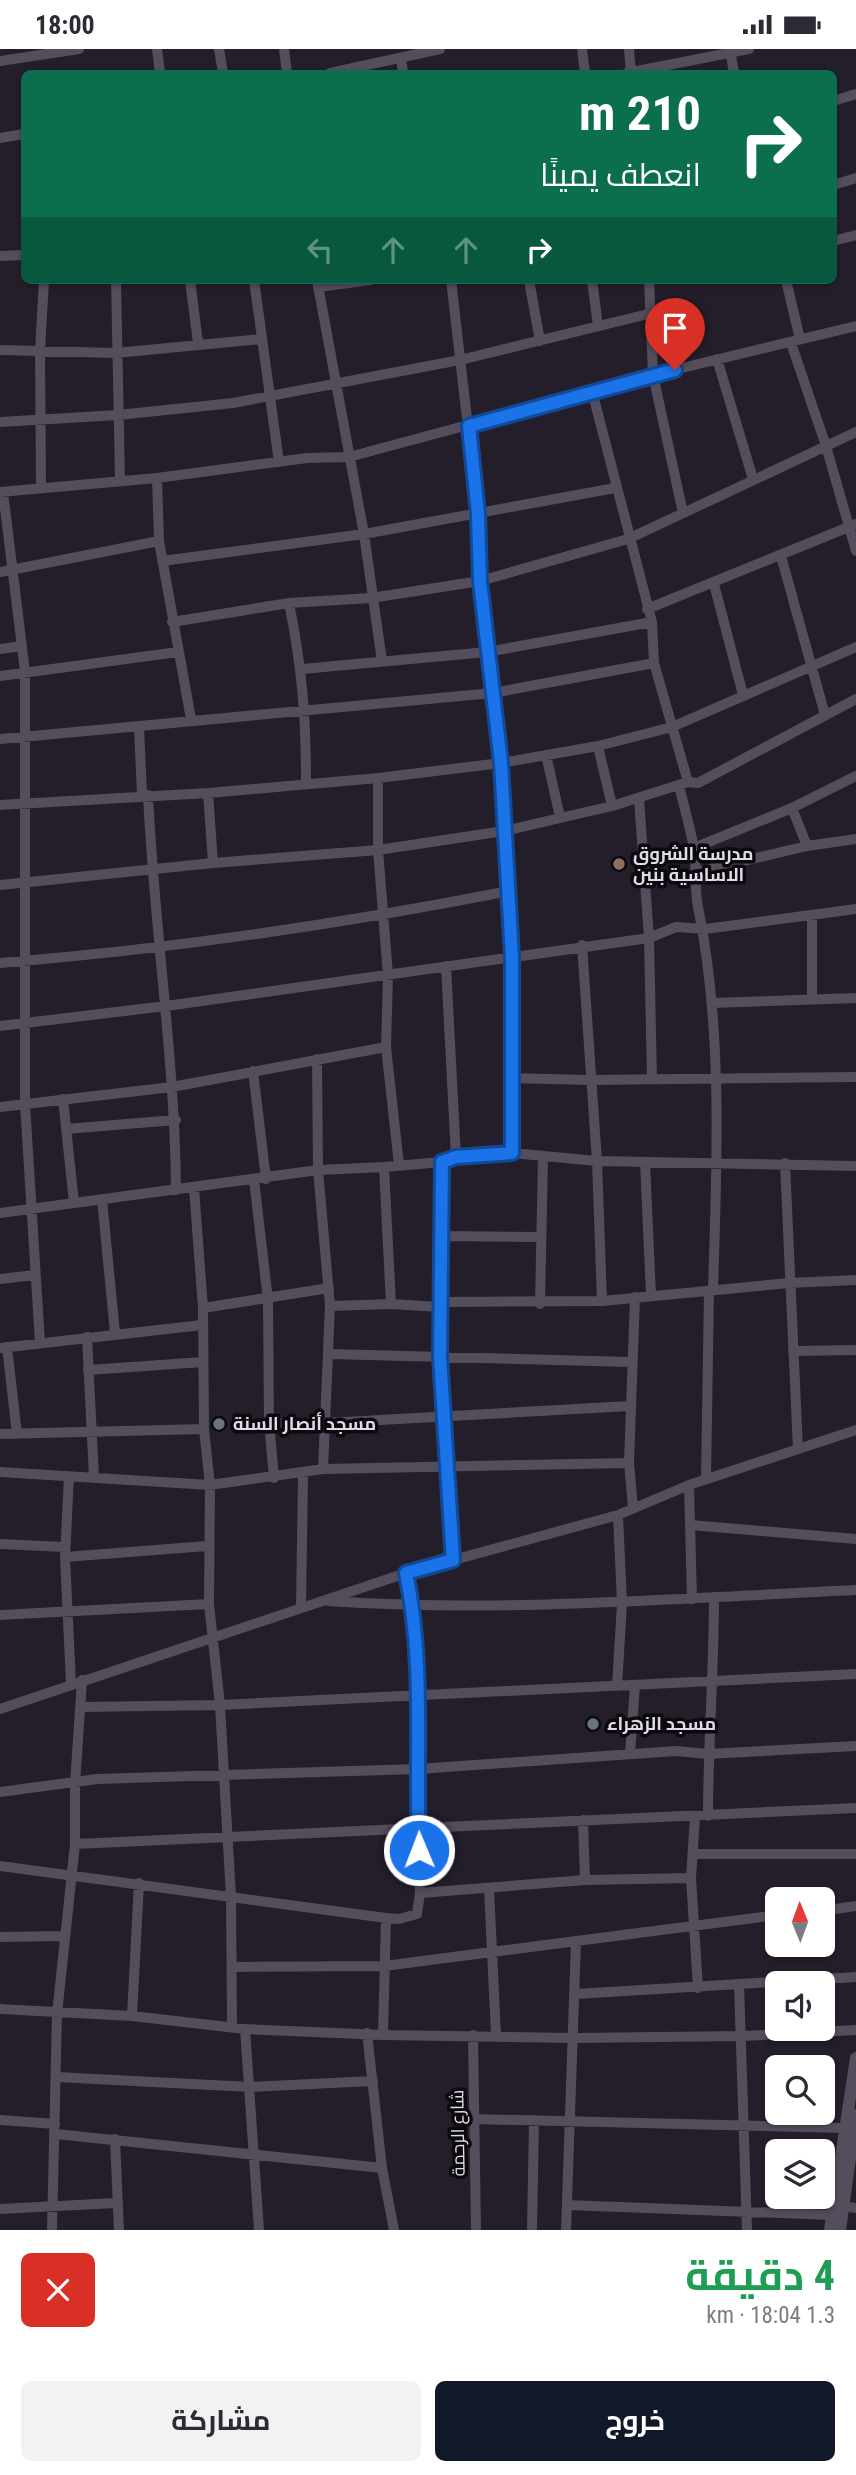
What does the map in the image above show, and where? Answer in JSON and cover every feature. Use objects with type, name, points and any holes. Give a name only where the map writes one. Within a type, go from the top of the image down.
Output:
[{"type":"street","points":[[0,61],[79,49]]},
{"type":"street","points":[[157,49],[160,70]]},
{"type":"street","points":[[219,49],[222,70]]},
{"type":"street","points":[[284,49],[287,70]]},
{"type":"street","points":[[344,70],[440,49]]},
{"type":"street","points":[[582,49],[585,70]]},
{"type":"street","points":[[629,49],[630,70]]},
{"type":"street","points":[[644,70],[749,49]]},
{"type":"street","points":[[731,51],[734,70]]},
{"type":"street","points":[[401,58],[403,70]]},
{"type":"street","points":[[837,100],[856,95]]},
{"type":"street","points":[[0,138],[21,134]]},
{"type":"street","points":[[837,184],[856,179]]},
{"type":"street","points":[[837,240],[856,235]]},
{"type":"street","points":[[0,255],[21,255]]},
{"type":"street","points":[[41,486],[39,420],[44,284]]},
{"type":"street","points":[[116,284],[120,480]]},
{"type":"street","points":[[191,284],[198,343]]},
{"type":"street","points":[[254,284],[279,462]]},
{"type":"street","points":[[317,284],[364,534],[382,661]]},
{"type":"street","points":[[451,284],[469,426],[478,514],[480,581],[501,763],[512,957],[509,1078],[512,1153]]},
{"type":"street","points":[[530,284],[540,341]]},
{"type":"street","points":[[593,284],[598,326]]},
{"type":"street","points":[[651,284],[648,314],[653,375],[683,513]]},
{"type":"street","points":[[787,284],[795,341],[852,525],[856,551]]},
{"type":"street","points":[[0,422],[118,415],[269,396],[460,360],[648,314]]},
{"type":"street","points":[[40,1343],[25,1104],[25,672],[15,570],[1,492],[349,457],[653,375],[856,326]]},
{"type":"street","points":[[0,350],[116,353],[261,339]]},
{"type":"street","points":[[718,359],[753,478]]},
{"type":"street","points":[[592,391],[628,539],[652,622],[654,663],[673,727],[694,848],[698,905],[705,929],[712,1003],[717,1164],[706,1479]]},
{"type":"street","points":[[172,622],[289,603],[371,598],[480,581],[628,539],[753,478],[856,432]]},
{"type":"street","points":[[157,478],[159,541],[191,719]]},
{"type":"street","points":[[162,561],[364,534],[615,488]]},
{"type":"street","points":[[647,609],[714,584],[852,525]]},
{"type":"street","points":[[0,572],[159,541]]},
{"type":"street","points":[[781,556],[825,715]]},
{"type":"street","points":[[714,584],[743,695]]},
{"type":"street","points":[[289,603],[302,669],[306,712],[306,782]]},
{"type":"street","points":[[302,669],[487,652],[652,622]]},
{"type":"street","points":[[0,649],[22,646]]},
{"type":"street","points":[[0,805],[208,793],[306,782],[378,778],[501,763],[598,746],[673,727],[856,647]]},
{"type":"street","points":[[0,676],[178,652]]},
{"type":"street","points":[[0,739],[139,727],[191,719],[306,712],[493,692],[654,663]]},
{"type":"street","points":[[0,885],[212,863],[378,850],[504,831],[639,799],[683,784],[698,783],[856,699]]},
{"type":"street","points":[[139,727],[176,1120],[176,1190]]},
{"type":"street","points":[[598,746],[612,806]]},
{"type":"street","points":[[546,755],[560,817]]},
{"type":"street","points":[[694,848],[792,808],[856,776]]},
{"type":"street","points":[[378,778],[378,850],[388,975],[386,1047],[399,1165]]},
{"type":"street","points":[[208,793],[212,863]]},
{"type":"street","points":[[639,799],[649,938],[652,1079]]},
{"type":"street","points":[[792,808],[807,846]]},
{"type":"street","points":[[696,872],[807,846],[856,839]]},
{"type":"street","points":[[0,963],[159,947],[382,916],[509,891]]},
{"type":"street","points":[[0,1026],[166,1006],[582,945],[649,938],[676,927],[705,929],[856,909]]},
{"type":"street","points":[[812,915],[812,998]]},
{"type":"street","points":[[582,945],[597,1161],[602,1301]]},
{"type":"street","points":[[446,966],[456,1157]]},
{"type":"street","points":[[712,1003],[856,998]]},
{"type":"street","points":[[0,1107],[172,1087],[386,1047]]},
{"type":"street","points":[[317,1059],[318,1170],[330,1306],[323,1469]]},
{"type":"street","points":[[253,1071],[266,1179]]},
{"type":"street","points":[[509,1078],[590,1080],[856,1077]]},
{"type":"street","points":[[63,1099],[74,1203]]},
{"type":"street","points":[[66,1129],[176,1120]]},
{"type":"street","points":[[0,1213],[318,1170],[442,1162],[456,1157],[512,1153],[597,1161],[785,1163],[856,1167]]},
{"type":"street","points":[[540,1304],[543,1157]]},
{"type":"street","points":[[442,1162],[440,1357],[453,1560]]},
{"type":"street","points":[[645,1162],[651,1295]]},
{"type":"street","points":[[785,1163],[798,1449]]},
{"type":"street","points":[[384,1167],[391,1304]]},
{"type":"street","points":[[254,1180],[268,1300],[269,1423],[274,1478]]},
{"type":"street","points":[[194,1188],[203,1308],[204,1430],[209,1485],[209,1604],[220,1705],[231,1897],[232,2025]]},
{"type":"street","points":[[102,1199],[115,1333]]},
{"type":"street","points":[[441,1236],[541,1237]]},
{"type":"street","points":[[0,1279],[35,1275]]},
{"type":"street","points":[[330,1306],[602,1301],[789,1283],[856,1280]]},
{"type":"street","points":[[203,1308],[268,1300],[329,1288]]},
{"type":"street","points":[[633,1508],[629,1462],[635,1297]]},
{"type":"street","points":[[17,1434],[4,1348],[202,1325]]},
{"type":"street","points":[[87,1337],[94,1477]]},
{"type":"street","points":[[793,1351],[856,1350]]},
{"type":"street","points":[[330,1354],[631,1362]]},
{"type":"street","points":[[88,1370],[203,1362]]},
{"type":"street","points":[[269,1423],[327,1423],[630,1406]]},
{"type":"street","points":[[0,1434],[204,1430]]},
{"type":"street","points":[[0,1709],[71,1683],[406,1573],[618,1515],[689,1485],[856,1430]]},
{"type":"street","points":[[0,1472],[209,1485],[303,1474],[323,1469],[629,1462]]},
{"type":"street","points":[[301,1607],[303,1474]]},
{"type":"street","points":[[69,1476],[65,1552],[71,1683]]},
{"type":"street","points":[[689,1485],[692,1599]]},
{"type":"street","points":[[617,1686],[622,1604],[618,1515]]},
{"type":"street","points":[[691,1525],[856,1539]]},
{"type":"street","points":[[0,1544],[65,1552],[208,1546]]},
{"type":"street","points":[[0,1866],[386,1918],[408,1918],[417,1914],[420,1893],[417,1696],[413,1607],[406,1573]]},
{"type":"street","points":[[321,1601],[413,1607],[622,1604],[856,1591]]},
{"type":"street","points":[[708,1817],[708,1754],[715,1679],[714,1597]]},
{"type":"street","points":[[0,1615],[209,1604]]},
{"type":"street","points":[[81,1707],[220,1705],[856,1674]]},
{"type":"street","points":[[52,2230],[57,2014],[75,1844],[75,1784],[82,1680]]},
{"type":"street","points":[[630,1753],[635,1685]]},
{"type":"street","points":[[0,1792],[97,1779],[418,1769],[630,1753],[676,1751],[708,1754],[856,1746]]},
{"type":"street","points":[[75,1844],[227,1839],[583,1819],[708,1817],[856,1808]]},
{"type":"street","points":[[695,1817],[695,1854],[691,1878],[698,1988]]},
{"type":"street","points":[[583,1819],[585,1880]]},
{"type":"street","points":[[695,1854],[856,1854]]},
{"type":"street","points":[[420,1893],[585,1880],[691,1878]]},
{"type":"street","points":[[132,2016],[139,1883]]},
{"type":"street","points":[[489,1888],[496,2035]]},
{"type":"street","points":[[835,1908],[856,1906]]},
{"type":"street","points":[[233,1967],[384,1966],[696,1928],[765,1917]]},
{"type":"street","points":[[383,2035],[386,1918]]},
{"type":"street","points":[[0,1937],[64,1936]]},
{"type":"street","points":[[566,2230],[576,1941]]},
{"type":"street","points":[[576,1994],[856,1977]]},
{"type":"street","points":[[739,1984],[743,2036],[747,2230]]},
{"type":"street","points":[[0,2009],[132,2016],[232,2025],[246,2029],[383,2035],[574,2038],[743,2036],[856,2030]]},
{"type":"street","points":[[246,2029],[258,2230]]},
{"type":"street","points":[[367,2033],[382,2168],[394,2230]]},
{"type":"street","name":"شارع الرحمة","points":[[473,2035],[472,2119],[476,2230]]},
{"type":"street","points":[[840,2230],[850,2207],[856,2058]]},
{"type":"street","points":[[57,2077],[250,2087],[373,2081]]},
{"type":"street","points":[[830,2230],[856,2116]]},
{"type":"street","points":[[472,2119],[744,2126],[851,2134]]},
{"type":"street","points":[[0,2120],[115,2139],[255,2157],[382,2168]]},
{"type":"street","points":[[533,2230],[534,2120]]},
{"type":"street","points":[[115,2139],[119,2230]]},
{"type":"street","points":[[0,2209],[116,2203]]},
{"type":"street","points":[[567,2205],[832,2215]]},
{"type":"place","name":"مدرسة الشروق الاساسية بنين","points":[[619,864]]},
{"type":"place","name":"مسجد أنصار السنة","points":[[219,1424]]},
{"type":"place","name":"مسجد الزهراء","points":[[593,1724]]},
{"type":"route","points":[[419,1850],[413,1607],[406,1573],[453,1560],[440,1357],[442,1162],[456,1157],[512,1153],[509,1078],[512,957],[509,891],[501,763],[480,581],[478,514],[469,426],[675,370]]}]
